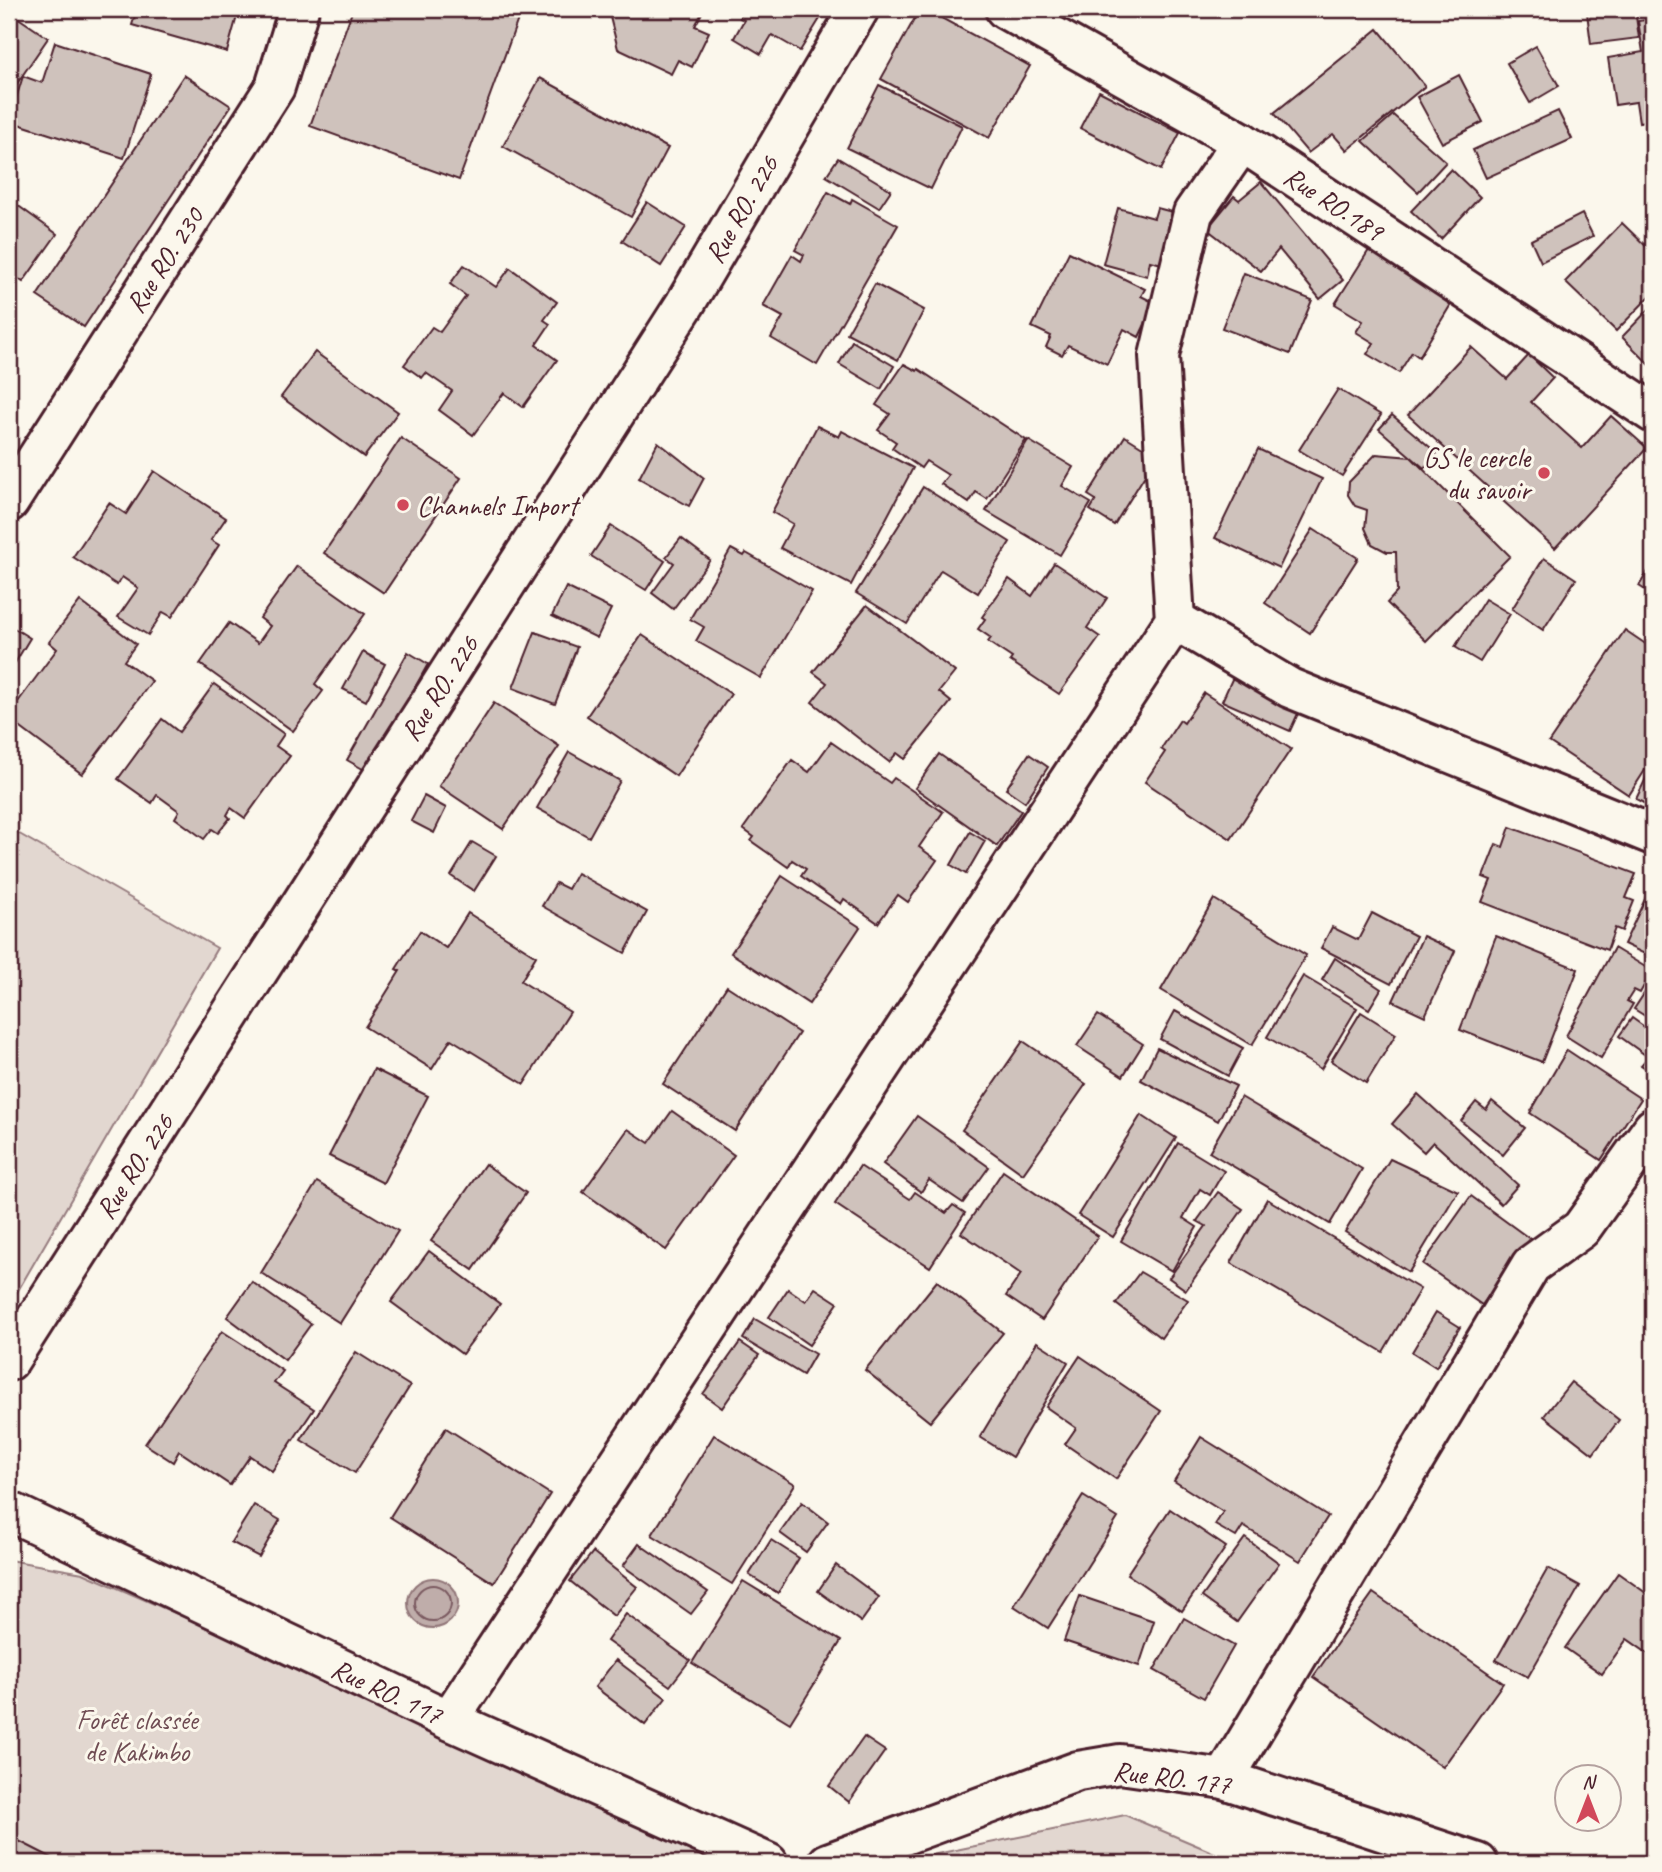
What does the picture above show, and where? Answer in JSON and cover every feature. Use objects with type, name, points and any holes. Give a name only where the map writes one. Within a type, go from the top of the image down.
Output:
[{"type":"street","name":"Rue RO. 230","points":[[9,502],[275,87],[299,9]]},
{"type":"street","name":"Rue RO. 226","points":[[9,1361],[685,304],[859,9]]},
{"type":"street","name":"Rue RO.189","points":[[1005,9],[1242,142],[1653,412]]},
{"type":"street","points":[[449,1720],[1175,620],[1159,356],[1193,213],[1242,142]]},
{"type":"street","points":[[1175,620],[1290,688],[1653,835]]},
{"type":"street","points":[[1224,1779],[1531,1265],[1581,1228],[1653,1128]]},
{"type":"street","name":"Rue RO. 117","points":[[9,1511],[449,1720],[768,1863]]},
{"type":"street","name":"Rue RO. 177","points":[[828,1863],[1078,1771],[1120,1765],[1224,1779],[1478,1863]]},
{"type":"green space","points":[[9,828],[217,948],[9,1306]]},
{"type":"green space","name":"Forêt classée de Kakimbo","points":[[9,1560],[83,1573],[751,1863],[9,1863]]},
{"type":"green space","points":[[1125,1815],[1238,1863],[893,1863]]},
{"type":"water","points":[[433,1578],[451,1585],[458,1603],[451,1621],[433,1628],[415,1621],[408,1603],[415,1585]]},
{"type":"building","points":[[137,9],[239,9],[227,52],[132,25]]},
{"type":"building","points":[[353,9],[521,11],[459,180],[310,126]]},
{"type":"building","points":[[608,9],[704,9],[695,26],[709,32],[692,67],[678,60],[671,74],[618,49]]},
{"type":"building","points":[[743,9],[826,9],[800,51],[772,35],[761,54],[734,38],[744,20],[740,18]]},
{"type":"building","points":[[920,9],[925,9],[1030,66],[989,138],[881,79]]},
{"type":"building","points":[[1635,9],[1639,38],[1591,44],[1587,13]]},
{"type":"building","points":[[11,13],[48,38],[9,95],[9,16]]},
{"type":"building","points":[[1653,19],[1653,120],[1639,122],[1636,102],[1615,105],[1608,58],[1643,52],[1638,21]]},
{"type":"building","points":[[1378,29],[1425,86],[1347,150],[1333,134],[1308,153],[1274,113]]},
{"type":"building","points":[[55,42],[151,74],[124,158],[9,121],[23,76],[42,83]]},
{"type":"building","points":[[1536,46],[1559,86],[1530,103],[1507,63]]},
{"type":"building","points":[[184,75],[231,106],[84,327],[37,296]]},
{"type":"building","points":[[1459,75],[1483,122],[1442,143],[1417,97]]},
{"type":"building","points":[[540,78],[668,148],[631,217],[503,146]]},
{"type":"building","points":[[879,85],[962,126],[931,189],[847,148]]},
{"type":"building","points":[[1099,91],[1180,133],[1161,170],[1080,128]]},
{"type":"building","points":[[1558,111],[1572,139],[1486,178],[1473,150]]},
{"type":"building","points":[[1393,115],[1446,162],[1418,192],[1363,141]]},
{"type":"building","points":[[838,158],[891,190],[879,208],[826,176]]},
{"type":"building","points":[[1451,169],[1480,197],[1441,239],[1411,211]]},
{"type":"building","points":[[1261,182],[1343,280],[1320,299],[1279,249],[1261,271],[1207,229],[1234,196],[1239,200]]},
{"type":"building","points":[[828,192],[850,204],[852,199],[898,225],[817,365],[771,338],[783,317],[763,306],[792,255],[801,261],[804,255],[795,250]]},
{"type":"building","points":[[9,199],[57,234],[23,282],[9,272]]},
{"type":"building","points":[[647,202],[686,227],[661,266],[622,241]]},
{"type":"building","points":[[1118,208],[1154,218],[1157,208],[1180,214],[1166,265],[1150,261],[1147,276],[1103,264]]},
{"type":"building","points":[[1582,214],[1593,236],[1541,262],[1531,240]]},
{"type":"building","points":[[1622,223],[1653,253],[1653,293],[1616,331],[1565,282]]},
{"type":"building","points":[[1369,250],[1453,301],[1419,357],[1412,352],[1399,373],[1367,354],[1374,343],[1356,332],[1363,321],[1335,304]]},
{"type":"building","points":[[1069,252],[1145,289],[1141,296],[1155,303],[1139,337],[1124,329],[1107,364],[1068,345],[1062,355],[1046,347],[1051,336],[1032,327]]},
{"type":"building","points":[[464,265],[496,287],[510,268],[557,302],[544,320],[550,324],[536,345],[557,360],[523,407],[504,393],[473,435],[439,410],[452,391],[426,373],[422,378],[404,365],[432,327],[440,332],[466,296],[450,284]]},
{"type":"building","points":[[1244,273],[1312,300],[1290,354],[1222,328]]},
{"type":"building","points":[[875,284],[924,310],[898,360],[847,333]]},
{"type":"building","points":[[1653,305],[1653,368],[1622,337]]},
{"type":"building","points":[[852,341],[894,366],[881,389],[839,364]]},
{"type":"building","points":[[1471,347],[1507,379],[1529,355],[1553,378],[1531,402],[1582,448],[1611,416],[1647,448],[1555,548],[1408,415]]},
{"type":"building","points":[[315,352],[398,412],[364,457],[281,397]]},
{"type":"building","points":[[904,364],[917,371],[918,369],[1026,440],[987,499],[976,492],[969,503],[941,484],[948,475],[926,461],[921,468],[892,448],[896,442],[878,430],[890,414],[876,405]]},
{"type":"building","points":[[1338,389],[1381,415],[1342,476],[1299,450]]},
{"type":"building","points":[[1392,415],[1437,453],[1424,468],[1379,429]]},
{"type":"building","points":[[817,426],[839,437],[842,431],[913,468],[851,585],[780,548],[793,524],[772,512]]},
{"type":"building","points":[[1125,436],[1157,456],[1114,525],[1090,510],[1096,500],[1088,495]]},
{"type":"building","points":[[401,438],[461,478],[384,593],[324,553]]},
{"type":"building","points":[[1028,440],[1073,467],[1062,486],[1091,503],[1060,555],[986,511]]},
{"type":"building","points":[[658,442],[704,478],[689,506],[639,478]]},
{"type":"building","points":[[1258,449],[1322,479],[1279,568],[1215,538]]},
{"type":"building","points":[[1376,454],[1411,457],[1510,556],[1426,641],[1387,603],[1397,592],[1396,552],[1387,552],[1372,544],[1365,528],[1367,510],[1355,506],[1348,495],[1349,482]]},
{"type":"building","points":[[154,471],[226,518],[211,540],[219,545],[172,617],[163,612],[148,635],[118,617],[138,588],[122,577],[117,585],[73,557],[109,503],[126,514]]},
{"type":"building","points":[[923,487],[1010,542],[978,593],[941,570],[907,624],[856,593]]},
{"type":"building","points":[[611,526],[665,561],[646,590],[591,556]]},
{"type":"building","points":[[1313,529],[1358,558],[1310,633],[1265,603]]},
{"type":"building","points":[[681,538],[710,560],[673,609],[652,593],[674,563],[666,557]]},
{"type":"building","points":[[731,549],[744,556],[746,553],[812,591],[761,678],[696,641],[704,627],[690,619]]},
{"type":"building","points":[[1544,558],[1576,579],[1543,630],[1512,609]]},
{"type":"building","points":[[1054,563],[1107,598],[1087,628],[1100,637],[1059,694],[1010,661],[1012,658],[988,642],[991,638],[978,629],[985,619],[982,617],[1009,579],[1032,596]]},
{"type":"building","points":[[1653,563],[1653,595],[1639,586]]},
{"type":"building","points":[[297,566],[365,614],[315,684],[323,691],[293,731],[200,664],[229,623],[258,643],[270,626],[260,618]]},
{"type":"building","points":[[566,587],[611,609],[597,638],[552,616]]},
{"type":"building","points":[[1485,599],[1510,614],[1480,662],[1455,647]]},
{"type":"building","points":[[80,601],[136,644],[124,661],[152,681],[82,774],[9,719],[9,714],[57,649],[49,642]]},
{"type":"building","points":[[867,605],[955,672],[939,692],[951,702],[905,759],[897,753],[889,762],[812,702],[827,683],[813,672]]},
{"type":"building","points":[[9,625],[30,638],[9,673]]},
{"type":"building","points":[[1625,630],[1653,649],[1653,758],[1629,795],[1549,742]]},
{"type":"building","points":[[535,632],[577,647],[555,704],[513,688]]},
{"type":"building","points":[[642,635],[731,694],[676,776],[587,716]]},
{"type":"building","points":[[363,652],[385,664],[366,701],[343,689]]},
{"type":"building","points":[[408,652],[428,664],[368,772],[347,760]]},
{"type":"building","points":[[1233,677],[1301,707],[1290,731],[1222,701]]},
{"type":"building","points":[[214,684],[284,734],[276,746],[290,756],[245,818],[231,808],[227,815],[230,818],[218,833],[212,829],[204,839],[175,818],[179,811],[157,795],[152,803],[118,779],[162,719],[179,732]]},
{"type":"building","points":[[1204,693],[1291,749],[1231,839],[1145,782],[1165,752],[1161,749],[1180,720],[1184,723]]},
{"type":"building","points":[[494,703],[559,746],[503,829],[439,786]]},
{"type":"building","points":[[831,742],[890,783],[894,778],[943,812],[919,847],[937,860],[908,902],[898,895],[878,923],[844,899],[841,904],[801,876],[806,869],[792,860],[788,867],[751,841],[754,837],[743,829],[792,760],[809,772]]},
{"type":"building","points":[[569,752],[620,781],[589,837],[537,808]]},
{"type":"building","points":[[939,754],[1021,811],[997,846],[915,788]]},
{"type":"building","points":[[1029,754],[1048,767],[1025,802],[1006,789]]},
{"type":"building","points":[[1649,772],[1653,775],[1653,808],[1636,799]]},
{"type":"building","points":[[424,796],[446,808],[434,833],[411,821]]},
{"type":"building","points":[[1510,827],[1636,874],[1626,898],[1634,901],[1622,931],[1615,928],[1607,950],[1482,902],[1491,880],[1483,877],[1496,844],[1503,847]]},
{"type":"building","points":[[970,832],[985,841],[966,874],[951,865]]},
{"type":"building","points":[[472,842],[496,856],[474,891],[451,876]]},
{"type":"building","points":[[577,873],[647,912],[625,953],[542,906],[556,883],[568,889]]},
{"type":"building","points":[[782,876],[860,927],[809,1004],[731,953]]},
{"type":"building","points":[[1653,882],[1653,958],[1624,944]]},
{"type":"building","points":[[1214,899],[1306,955],[1252,1045],[1161,990]]},
{"type":"building","points":[[468,913],[536,956],[521,981],[570,1012],[524,1084],[451,1039],[432,1069],[365,1027],[400,971],[396,969],[420,931],[446,948]]},
{"type":"building","points":[[1372,913],[1416,936],[1391,984],[1321,948],[1332,927],[1358,940]]},
{"type":"building","points":[[1423,936],[1455,951],[1425,1016],[1393,1001]]},
{"type":"building","points":[[1496,936],[1578,969],[1542,1062],[1460,1030]]},
{"type":"building","points":[[1614,948],[1652,971],[1640,993],[1634,990],[1627,1001],[1633,1004],[1601,1058],[1566,1036]]},
{"type":"building","points":[[1335,958],[1381,989],[1369,1009],[1322,980]]},
{"type":"building","points":[[1303,976],[1357,1008],[1321,1069],[1267,1037]]},
{"type":"building","points":[[1653,980],[1653,1021],[1634,1009]]},
{"type":"building","points":[[727,986],[799,1033],[735,1131],[663,1084]]},
{"type":"building","points":[[1175,1011],[1243,1048],[1228,1076],[1160,1039]]},
{"type":"building","points":[[1361,1012],[1396,1034],[1366,1083],[1331,1061]]},
{"type":"building","points":[[1098,1015],[1143,1044],[1123,1076],[1077,1046]]},
{"type":"building","points":[[1632,1018],[1653,1033],[1653,1073],[1641,1065],[1648,1057],[1619,1036]]},
{"type":"building","points":[[1023,1041],[1086,1084],[1023,1174],[962,1130]]},
{"type":"building","points":[[1157,1048],[1236,1086],[1218,1121],[1141,1080]]},
{"type":"building","points":[[1567,1050],[1641,1099],[1601,1160],[1530,1113]]},
{"type":"building","points":[[374,1069],[428,1096],[383,1183],[329,1156]]},
{"type":"building","points":[[1418,1094],[1518,1185],[1501,1204],[1433,1142],[1424,1152],[1392,1124]]},
{"type":"building","points":[[1241,1097],[1362,1169],[1330,1224],[1209,1152]]},
{"type":"building","points":[[1492,1101],[1525,1128],[1503,1155],[1461,1121],[1476,1102],[1486,1110]]},
{"type":"building","points":[[672,1111],[734,1155],[666,1250],[583,1192],[628,1129],[649,1143]]},
{"type":"building","points":[[1141,1115],[1176,1138],[1113,1237],[1078,1215]]},
{"type":"building","points":[[917,1116],[989,1167],[963,1203],[929,1180],[921,1192],[883,1164]]},
{"type":"building","points":[[1178,1143],[1224,1171],[1210,1195],[1200,1189],[1183,1218],[1197,1227],[1172,1271],[1121,1241]]},
{"type":"building","points":[[1390,1159],[1458,1191],[1409,1272],[1345,1232]]},
{"type":"building","points":[[485,1164],[526,1193],[473,1270],[431,1241]]},
{"type":"building","points":[[860,1166],[910,1199],[915,1192],[946,1213],[953,1205],[965,1213],[930,1267],[835,1204]]},
{"type":"building","points":[[1003,1171],[1098,1236],[1042,1320],[1006,1296],[1021,1274],[961,1233]]},
{"type":"building","points":[[317,1182],[398,1231],[340,1323],[261,1273]]},
{"type":"building","points":[[1218,1192],[1243,1209],[1186,1290],[1169,1278],[1206,1226],[1197,1221]]},
{"type":"building","points":[[1471,1196],[1530,1239],[1482,1305],[1423,1264]]},
{"type":"building","points":[[1267,1199],[1420,1289],[1383,1352],[1231,1263]]},
{"type":"building","points":[[429,1251],[500,1304],[462,1354],[391,1302]]},
{"type":"building","points":[[1140,1272],[1188,1300],[1161,1338],[1116,1304]]},
{"type":"building","points":[[937,1281],[1003,1333],[930,1422],[865,1370]]},
{"type":"building","points":[[252,1282],[311,1324],[285,1360],[227,1317]]},
{"type":"building","points":[[815,1288],[838,1303],[809,1345],[769,1317],[788,1289],[806,1301]]},
{"type":"building","points":[[1436,1312],[1460,1327],[1436,1367],[1412,1352]]},
{"type":"building","points":[[755,1319],[815,1354],[803,1375],[743,1339]]},
{"type":"building","points":[[222,1331],[283,1371],[274,1383],[314,1409],[272,1471],[250,1456],[230,1485],[179,1451],[173,1462],[145,1444]]},
{"type":"building","points":[[740,1342],[759,1355],[722,1408],[703,1394]]},
{"type":"building","points":[[1037,1342],[1068,1362],[1012,1457],[980,1437]]},
{"type":"building","points":[[356,1352],[410,1386],[355,1473],[301,1440]]},
{"type":"building","points":[[1080,1356],[1161,1411],[1116,1479],[1065,1444],[1076,1428],[1046,1407]]},
{"type":"building","points":[[1571,1382],[1619,1420],[1593,1454],[1544,1416]]},
{"type":"building","points":[[446,1428],[550,1494],[494,1583],[390,1517]]},
{"type":"building","points":[[714,1435],[795,1484],[732,1584],[652,1535]]},
{"type":"building","points":[[1201,1437],[1328,1516],[1300,1561],[1243,1526],[1236,1537],[1215,1525],[1223,1512],[1174,1481]]},
{"type":"building","points":[[1083,1496],[1118,1518],[1048,1628],[1014,1606]]},
{"type":"building","points":[[802,1502],[828,1522],[806,1552],[780,1533]]},
{"type":"building","points":[[254,1505],[280,1520],[259,1557],[231,1542]]},
{"type":"building","points":[[1170,1509],[1226,1547],[1182,1611],[1127,1574]]},
{"type":"building","points":[[1245,1538],[1279,1563],[1237,1622],[1202,1597]]},
{"type":"building","points":[[771,1540],[799,1558],[778,1593],[749,1575]]},
{"type":"building","points":[[639,1544],[708,1592],[691,1614],[623,1566]]},
{"type":"building","points":[[593,1552],[637,1587],[614,1616],[570,1581]]},
{"type":"building","points":[[836,1565],[879,1597],[861,1622],[818,1591]]},
{"type":"building","points":[[1548,1568],[1580,1586],[1528,1677],[1496,1660]]},
{"type":"building","points":[[1618,1573],[1653,1598],[1653,1657],[1627,1639],[1602,1674],[1565,1648]]},
{"type":"building","points":[[743,1581],[841,1641],[790,1723],[692,1663]]},
{"type":"building","points":[[1373,1593],[1503,1683],[1443,1767],[1313,1677]]},
{"type":"building","points":[[1080,1596],[1154,1621],[1139,1666],[1064,1641]]},
{"type":"building","points":[[626,1614],[690,1660],[670,1686],[607,1641]]},
{"type":"building","points":[[1184,1618],[1234,1646],[1204,1698],[1154,1670]]},
{"type":"building","points":[[616,1660],[666,1698],[645,1725],[595,1687]]},
{"type":"building","points":[[864,1737],[885,1751],[849,1802],[829,1786]]},
{"type":"building","points":[[9,1836],[62,1863],[9,1863]]},
{"type":"place","name":"GS le cercle du savoir","points":[[1544,473]]},
{"type":"place","name":"Channels Import","points":[[403,505]]}]
